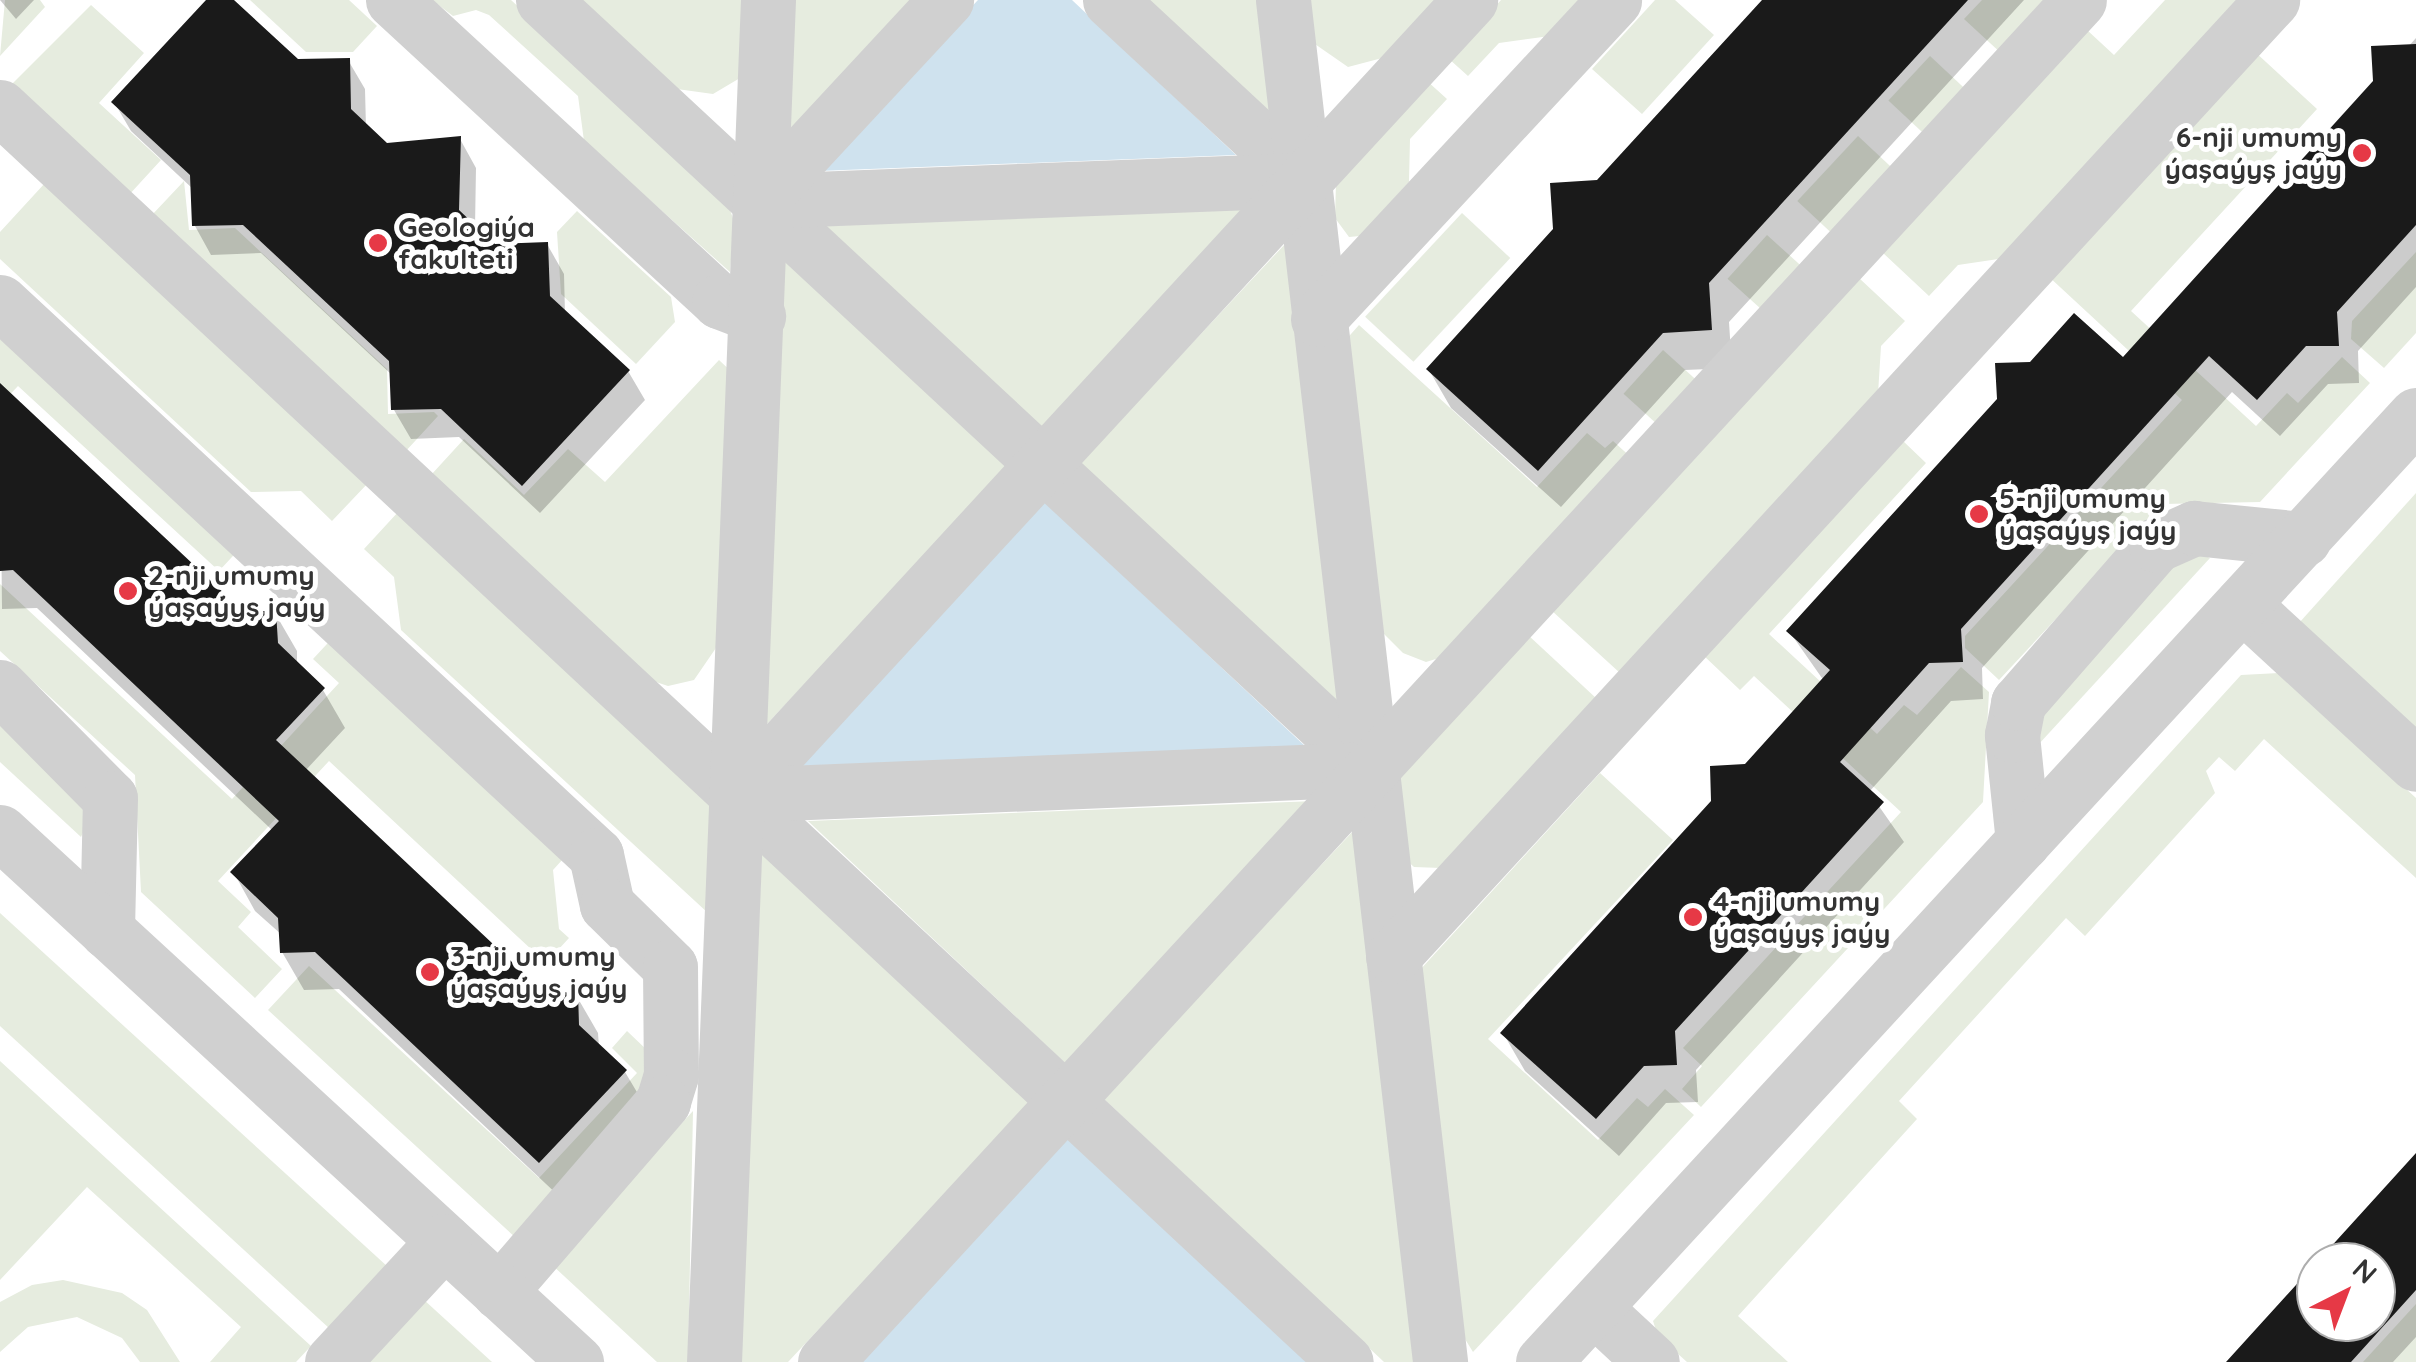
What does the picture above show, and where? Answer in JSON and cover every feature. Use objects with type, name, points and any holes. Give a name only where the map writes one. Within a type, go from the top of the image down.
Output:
[{"type":"lane","points":[[393,0],[719,301],[758,316]]},
{"type":"lane","points":[[543,0],[1370,769]]},
{"type":"lane","points":[[714,1362],[768,0]]},
{"type":"lane","points":[[759,201],[946,0]]},
{"type":"lane","points":[[1110,0],[1304,180]]},
{"type":"lane","points":[[1283,0],[1440,1362]]},
{"type":"lane","points":[[738,796],[1470,0]]},
{"type":"lane","points":[[1318,319],[1614,0]]},
{"type":"lane","points":[[825,1362],[2079,0]]},
{"type":"lane","points":[[1392,956],[2272,0]]},
{"type":"lane","points":[[0,107],[1346,1362]]},
{"type":"lane","points":[[759,201],[1304,180]]},
{"type":"lane","points":[[0,302],[596,855],[606,905],[670,967],[671,1075],[663,1102],[499,1292]]},
{"type":"lane","points":[[1543,1362],[2416,416]]},
{"type":"lane","points":[[2023,842],[2012,736],[2018,704],[2143,559],[2172,534],[2194,528],[2303,539]]},
{"type":"lane","points":[[2242,604],[2416,764]]},
{"type":"lane","points":[[0,687],[110,798],[107,931]]},
{"type":"lane","points":[[738,796],[1370,769]]},
{"type":"lane","points":[[0,832],[576,1362]]},
{"type":"lane","points":[[332,1362],[444,1240]]},
{"type":"lane","points":[[1594,1308],[1652,1362]]},
{"type":"shaded area","points":[[5,0],[40,0],[45,7],[0,56]]},
{"type":"shaded area","points":[[250,0],[349,0],[377,26],[353,52],[306,52]]},
{"type":"shaded area","points":[[432,0],[511,0],[726,199],[734,221],[730,272],[584,141],[578,96],[489,15],[476,10],[453,16]]},
{"type":"shaded area","points":[[580,0],[752,0],[740,78],[713,94],[677,89]]},
{"type":"shaded area","points":[[795,0],[915,0],[789,134]]},
{"type":"shaded area","points":[[1144,0],[1258,0],[1272,120]]},
{"type":"shaded area","points":[[1307,0],[1438,0],[1386,57],[1348,67],[1312,42]]},
{"type":"shaded area","points":[[1501,0],[1583,0],[1550,36],[1499,43],[1468,76],[1448,58]]},
{"type":"shaded area","points":[[1655,0],[1675,0],[1714,35],[1642,114],[1592,69]]},
{"type":"shaded area","points":[[1982,0],[2053,0],[2003,55],[1964,19]]},
{"type":"shaded area","points":[[2165,0],[2242,0],[2005,258],[1958,265],[1929,296],[1882,252],[2087,30],[2114,55]]},
{"type":"shaded area","points":[[91,5],[144,53],[99,103],[161,160],[128,196],[10,86]]},
{"type":"shaded area","points":[[2254,51],[2317,109],[2131,311],[2256,426],[2287,393],[2298,403],[2342,357],[2370,383],[2260,502],[2163,504],[1999,680],[1965,648],[1965,636],[2182,400],[2047,275]]},
{"type":"shaded area","points":[[1930,56],[1969,92],[1927,137],[1888,101]]},
{"type":"shaded area","points":[[1426,80],[1447,99],[1410,139],[1409,182],[1360,236],[1349,237],[1335,218],[1336,182]]},
{"type":"shaded area","points":[[1858,136],[1897,172],[1836,237],[1797,201]]},
{"type":"shaded area","points":[[184,181],[189,230],[235,228],[387,369],[388,414],[434,412],[438,416],[405,452],[151,216]]},
{"type":"shaded area","points":[[45,183],[369,482],[332,521],[301,491],[251,492],[0,259],[0,232]]},
{"type":"shaded area","points":[[1251,209],[1042,432],[823,226]]},
{"type":"shaded area","points":[[577,211],[671,297],[675,322],[636,364],[561,294],[557,232]]},
{"type":"shaded area","points":[[1462,213],[1510,258],[1413,362],[1365,317]]},
{"type":"shaded area","points":[[1767,235],[1807,271],[1768,315],[1728,279]]},
{"type":"shaded area","points":[[1286,243],[1341,713],[1078,465]]},
{"type":"shaded area","points":[[2416,252],[2416,333],[2384,368],[2351,339],[2352,321]]},
{"type":"shaded area","points":[[784,258],[1008,468],[766,725]]},
{"type":"shaded area","points":[[1859,278],[1905,321],[1881,346],[1878,394],[1620,673],[1551,610]]},
{"type":"shaded area","points":[[1359,325],[1537,487],[1587,433],[1605,448],[1613,441],[1634,460],[1452,654],[1426,662],[1403,653],[1379,629],[1343,343]]},
{"type":"shaded area","points":[[0,339],[244,544],[219,571],[18,386],[0,405]]},
{"type":"shaded area","points":[[1663,350],[1702,385],[1662,429],[1624,394]]},
{"type":"shaded area","points":[[719,360],[737,377],[718,645],[694,680],[668,686],[653,681],[431,475],[464,439],[524,495],[568,449],[605,482]]},
{"type":"shaded area","points":[[1902,440],[1926,463],[1769,634],[1877,734],[1904,705],[1917,715],[1961,667],[1989,692],[1983,802],[1701,1107],[1682,1089],[1702,1066],[1683,1048],[1901,812],[1754,676],[1740,690],[1703,655]]},
{"type":"shaded area","points":[[2416,493],[2416,730],[2299,623]]},
{"type":"shaded area","points":[[399,511],[713,803],[708,913],[401,630],[394,577],[364,549]]},
{"type":"shaded area","points":[[2201,554],[2210,558],[2038,745],[2042,709],[2177,562]]},
{"type":"shaded area","points":[[0,584],[232,799],[339,683],[313,659],[339,631],[573,848],[553,870],[559,929],[569,938],[546,963],[329,761],[218,881],[251,912],[238,927],[282,969],[255,998],[141,892],[135,775],[0,651]]},
{"type":"shaded area","points":[[1528,635],[1597,699],[1441,868],[1414,867],[1403,857],[1399,776]]},
{"type":"shaded area","points":[[2279,673],[2416,798],[2416,878],[2264,739],[2235,771],[2219,757],[2206,771],[2215,793],[2085,936],[2066,918],[1899,1101],[1917,1119],[1738,1316],[1788,1362],[1687,1362],[1658,1336],[1653,1321],[2241,675]]},
{"type":"shaded area","points":[[0,720],[81,794],[87,824],[81,837],[0,762]]},
{"type":"shaded area","points":[[1600,773],[1673,840],[1488,1039],[1598,1140],[1637,1098],[1648,1107],[1665,1089],[1694,1115],[1473,1352],[1465,1339],[1419,971]]},
{"type":"shaded area","points":[[1315,801],[1067,1065],[808,821]]},
{"type":"shaded area","points":[[1355,829],[1417,1362],[1384,1362],[1103,1098]]},
{"type":"shaded area","points":[[762,846],[1033,1101],[788,1362],[741,1362]]},
{"type":"shaded area","points":[[0,913],[388,1267],[330,1329],[0,1026]]},
{"type":"shaded area","points":[[309,966],[539,1178],[637,1073],[612,1048],[627,1031],[648,1051],[644,1097],[517,1239],[268,1010]]},
{"type":"shaded area","points":[[0,1061],[311,1346],[296,1362],[210,1362],[241,1327],[87,1187],[0,1280]]},
{"type":"shaded area","points":[[693,1111],[688,1362],[657,1362],[551,1264]]},
{"type":"shaded area","points":[[63,1280],[122,1293],[147,1310],[180,1362],[140,1362],[122,1338],[77,1317],[28,1327],[0,1352],[0,1302],[32,1285]]},
{"type":"shaded area","points":[[423,1299],[492,1362],[366,1362]]},
{"type":"shaded area","points":[[2416,1304],[2416,1362],[2363,1362],[2381,1342],[2396,1342],[2396,1326]]},
{"type":"water","points":[[978,0],[1072,0],[1236,155],[818,171]]},
{"type":"water","points":[[1044,501],[1306,747],[794,767]]},
{"type":"water","points":[[1068,1134],[1312,1362],[855,1362]]},
{"type":"building","name":"Geologiýa fakulteti","points":[[206,0],[234,0],[298,59],[350,58],[351,109],[387,143],[461,136],[459,210],[495,244],[548,242],[550,296],[630,370],[522,486],[441,409],[391,410],[389,361],[243,225],[192,226],[190,175],[111,102]]},
{"type":"building","points":[[1762,0],[1968,0],[1709,283],[1712,330],[1663,333],[1538,471],[1426,369],[1553,229],[1550,183],[1597,180]]},
{"type":"building","points":[[2416,44],[2416,225],[2337,312],[2339,346],[2306,346],[2257,400],[2209,356],[1961,629],[1963,662],[1929,663],[1840,762],[1884,802],[1675,1031],[1677,1065],[1644,1066],[1596,1119],[1500,1033],[1711,801],[1710,766],[1745,764],[1830,670],[1786,631],[1997,399],[1995,363],[2030,362],[2074,313],[2123,357],[2373,81],[2371,46]]},
{"type":"building","points":[[0,383],[243,611],[276,611],[278,643],[325,688],[276,740],[545,993],[578,992],[579,1025],[627,1070],[539,1163],[315,952],[280,953],[278,918],[230,872],[279,821],[13,570],[0,571]]},
{"type":"building","points":[[2416,1153],[2416,1290],[2396,1312],[2396,1242],[2335,1242]]},
{"type":"building","points":[[2296,1285],[2296,1342],[2369,1342],[2351,1362],[2226,1362]]},
{"type":"place","name":"6-nji umumy ýaşaýyş jaýy","points":[[2362,153]]},
{"type":"place","name":"Geologiýa fakulteti","points":[[378,243]]},
{"type":"place","name":"5-nji umumy ýaşaýyş jaýy","points":[[1979,514]]},
{"type":"place","name":"2-nji umumy ýaşaýyş jaýy","points":[[128,591]]},
{"type":"place","name":"4-nji umumy ýaşaýyş jaýy","points":[[1693,917]]},
{"type":"place","name":"3-nji umumy ýaşaýyş jaýy","points":[[430,972]]}]
